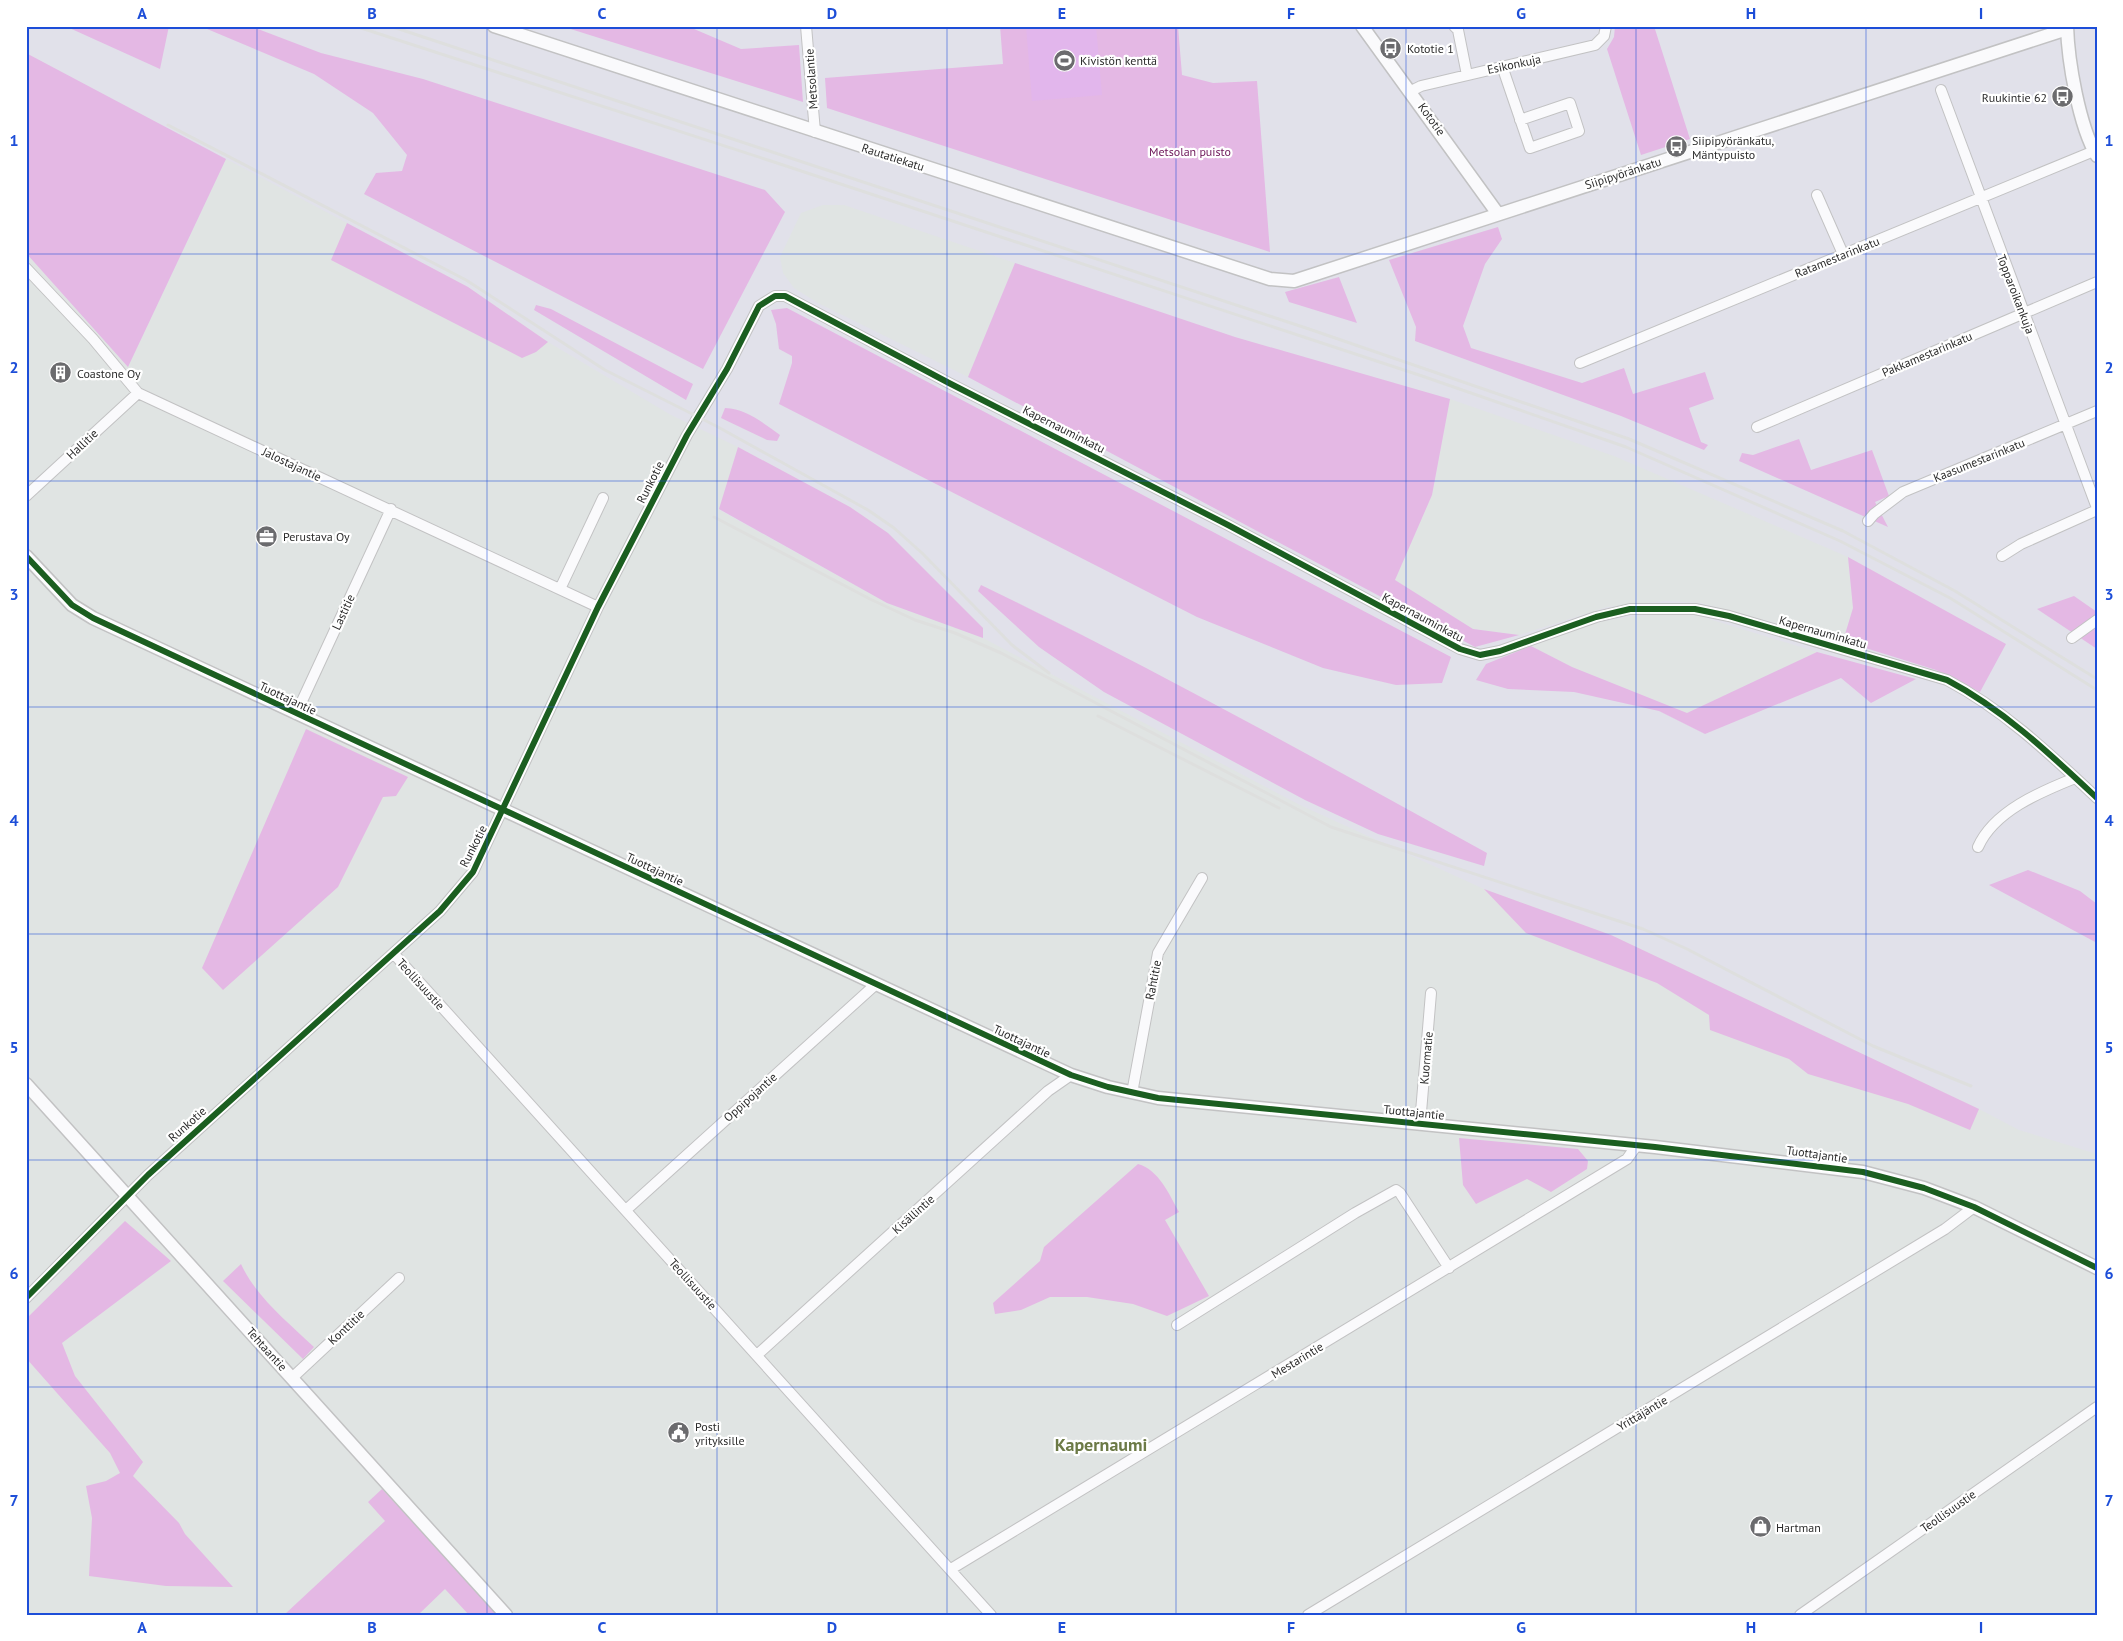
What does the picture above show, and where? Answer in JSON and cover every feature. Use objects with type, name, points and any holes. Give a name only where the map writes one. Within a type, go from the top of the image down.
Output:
[{"type":"street","name":"Rautatiekatu","points":[[494,26],[1270,279],[1294,281]]},
{"type":"street","name":"Metsolantie","points":[[806,26],[815,132]]},
{"type":"street","name":"Kototie","points":[[1362,26],[1411,90],[1498,214]]},
{"type":"street","points":[[1454,26],[1458,30],[1467,75]]},
{"type":"street","name":"Esikonkuja","points":[[1411,90],[1502,66],[1594,45],[1604,36],[1606,26]]},
{"type":"street","points":[[2069,27],[2071,72],[2079,106],[2095,154]]},
{"type":"street","name":"Siipipyöränkatu","points":[[1294,281],[2069,27]]},
{"type":"street","points":[[1502,66],[1520,120],[1530,148],[1579,131],[1570,103],[1520,120]]},
{"type":"street","name":"Topparoikankuja","points":[[1941,90],[2097,509]]},
{"type":"street","name":"Ratamestarinkatu","points":[[1580,364],[1980,198],[2095,154]]},
{"type":"street","points":[[1817,195],[1843,254]]},
{"type":"street","name":"Jalostajantie","points":[[26,268],[93,339],[138,392],[598,607]]},
{"type":"street","name":"Pakkamestarinkatu","points":[[1757,426],[2097,282]]},
{"type":"street","name":"Runkotie","points":[[26,1298],[127,1195],[394,954],[457,894],[473,872],[598,607],[687,435],[727,369],[759,306],[775,296],[785,296]]},
{"type":"street","name":"Kapernauminkatu","points":[[785,296],[949,383],[1228,525],[1460,649],[1480,655],[1500,651],[1596,617],[1630,610],[1695,609],[1729,616],[1947,680],[1995,709],[2097,798]]},
{"type":"street","name":"Hallitie","points":[[26,496],[138,392]]},
{"type":"street","name":"Kaasumestarinkatu","points":[[1868,521],[1902,492],[2097,411]]},
{"type":"street","points":[[560,589],[603,498]]},
{"type":"street","name":"Lastitie","points":[[296,714],[390,509]]},
{"type":"street","points":[[2002,556],[2021,544],[2097,509]]},
{"type":"street","name":"Tuottajantie","points":[[26,556],[72,605],[93,618],[1071,1075],[1132,1093],[1158,1098],[1762,1158],[1862,1172],[1924,1188],[1974,1207],[2097,1268]]},
{"type":"street","points":[[2072,638],[2097,620]]},
{"type":"street","points":[[1978,847],[1984,834],[1997,820],[2038,795],[2075,778]]},
{"type":"street","name":"Rahtitie","points":[[1132,1093],[1158,954],[1202,878]]},
{"type":"street","name":"Teollisuustie","points":[[394,954],[992,1615]]},
{"type":"street","name":"Oppipojantie","points":[[626,1210],[875,985]]},
{"type":"street","name":"Kuormatie","points":[[1420,1124],[1431,993]]},
{"type":"street","name":"Kisällintie","points":[[757,1355],[1048,1091],[1071,1075]]},
{"type":"street","name":"Tehtaantie","points":[[26,1084],[293,1377],[506,1615]]},
{"type":"street","name":"Mestarintie","points":[[951,1569],[1627,1160],[1637,1145]]},
{"type":"street","points":[[1177,1325],[1355,1213],[1396,1190],[1400,1193],[1449,1268]]},
{"type":"street","name":"Yrittäjäntie","points":[[1308,1615],[1945,1229],[1974,1207]]},
{"type":"street","name":"Konttitie","points":[[293,1377],[399,1278]]},
{"type":"street","name":"Teollisuustie","points":[[1800,1615],[2097,1407]]},
{"type":"shaded area","name":"Kivistön kenttä","points":[[1026,26],[1096,26],[1102,95],[1032,101]]},
{"type":"shaded area","points":[[226,159],[468,287],[548,342],[671,415],[738,447],[719,510],[887,603],[983,638],[1300,805],[1484,889],[1611,935],[1979,1109],[2019,1130],[2097,1154],[2097,1615],[26,1615],[26,253],[128,367]]},
{"type":"shaded area","points":[[823,205],[844,205],[1015,263],[968,377],[818,303],[794,288],[783,273],[780,257],[801,213]]},
{"type":"shaded area","points":[[1450,399],[1614,456],[1848,557],[1853,608],[1843,641],[1701,603],[1666,601],[1607,607],[1519,635],[1473,629],[1395,580],[1432,495]]},
{"type":"shaded area","points":[[1696,615],[1817,652],[1687,713],[1572,667],[1531,646],[1598,622],[1635,616]]},
{"type":"green space","points":[[65,26],[169,26],[160,69]]},
{"type":"green space","points":[[200,26],[250,26],[321,53],[423,79],[765,190],[785,212],[703,369],[364,194],[376,173],[402,171],[407,155],[373,113],[314,74]]},
{"type":"green space","points":[[561,26],[687,26],[741,49],[799,45],[803,102]]},
{"type":"green space","name":"Metsolan puisto","points":[[1000,26],[1178,26],[1182,75],[1213,83],[1257,81],[1270,252],[827,108],[825,78],[1003,64]]},
{"type":"green space","points":[[1615,26],[1654,26],[1690,139],[1641,155],[1607,49],[1614,37]]},
{"type":"green space","points":[[26,53],[226,159],[128,367],[26,253]]},
{"type":"green space","points":[[347,223],[468,287],[548,342],[536,352],[522,358],[331,260]]},
{"type":"green space","points":[[1498,227],[1502,239],[1485,264],[1463,326],[1471,348],[1582,383],[1624,368],[1633,394],[1705,372],[1714,399],[1689,408],[1701,442],[1708,445],[1704,450],[1621,416],[1415,341],[1416,327],[1389,260]]},
{"type":"green space","points":[[1015,263],[1235,337],[1450,399],[1432,495],[1395,580],[1473,629],[1519,635],[1475,647],[968,377]]},
{"type":"green space","points":[[1339,277],[1357,323],[1289,302],[1285,292]]},
{"type":"green space","points":[[536,305],[551,309],[693,384],[686,400],[534,310]]},
{"type":"green space","points":[[787,308],[1451,657],[1442,683],[1396,685],[1323,668],[1197,617],[779,404],[792,363],[792,356],[779,349],[776,324],[771,310]]},
{"type":"green space","points":[[725,408],[740,411],[761,421],[780,435],[777,441],[767,440],[721,418]]},
{"type":"green space","points":[[1799,439],[1811,470],[1872,450],[1889,496],[1875,502],[1888,527],[1739,461],[1742,453],[1753,455]]},
{"type":"green space","points":[[738,447],[850,507],[888,533],[983,628],[983,638],[887,603],[719,509]]},
{"type":"green space","points":[[1848,557],[2006,644],[1980,692],[1936,670],[1843,641],[1853,608]]},
{"type":"green space","points":[[981,585],[1173,682],[1487,853],[1484,866],[1378,834],[1305,800],[1104,692],[1039,647],[978,591]]},
{"type":"green space","points":[[2074,596],[2097,612],[2097,649],[2037,609]]},
{"type":"green space","points":[[1531,646],[1572,667],[1687,713],[1817,652],[1916,679],[1871,703],[1841,678],[1705,734],[1659,711],[1574,692],[1508,689],[1476,680],[1486,664]]},
{"type":"green space","points":[[306,729],[408,777],[396,796],[383,797],[338,887],[223,990],[202,968]]},
{"type":"green space","points":[[2028,870],[2080,891],[2097,904],[2097,943],[1989,885]]},
{"type":"green space","points":[[1484,889],[1611,935],[1979,1109],[1970,1130],[1908,1104],[1808,1074],[1789,1059],[1710,1030],[1709,1015],[1657,983],[1526,933]]},
{"type":"green space","points":[[1459,1138],[1578,1149],[1588,1161],[1587,1169],[1551,1192],[1527,1179],[1476,1204],[1463,1185]]},
{"type":"green space","points":[[1138,1164],[1158,1177],[1179,1212],[1165,1220],[1209,1296],[1167,1316],[1133,1304],[1087,1297],[1050,1297],[1021,1310],[995,1314],[993,1303],[1040,1261],[1044,1247]]},
{"type":"green space","points":[[125,1221],[171,1261],[62,1343],[75,1376],[143,1462],[133,1476],[179,1523],[185,1534],[233,1587],[166,1586],[89,1576],[92,1518],[86,1486],[106,1481],[120,1473],[110,1453],[26,1358],[26,1319]]},
{"type":"green space","points":[[241,1264],[247,1276],[264,1298],[314,1347],[303,1359],[223,1281]]},
{"type":"green space","points":[[382,1489],[499,1615],[469,1615],[445,1589],[418,1615],[284,1615],[385,1521],[368,1502]]},
{"type":"railway","points":[[355,26],[1422,376],[1626,447],[1840,541],[1950,598],[2097,690]]},
{"type":"railway","points":[[390,26],[1309,329],[1629,439],[1843,531],[1955,591],[2097,679]]},
{"type":"railway","points":[[168,125],[466,280],[605,370],[718,427],[868,510],[894,528],[922,553],[1012,645],[1049,673]]},
{"type":"railway","points":[[714,517],[870,599],[915,620],[955,633],[1001,653],[1331,827],[1643,929],[1687,949],[1873,1046],[1971,1086]]},
{"type":"railway","points":[[1098,716],[1279,808]]},
{"type":"cycle path","points":[[26,1298],[148,1175],[440,911],[473,872],[598,607],[687,435],[727,369],[759,306],[775,296],[785,296],[949,383],[1228,525],[1460,649],[1480,655],[1500,651],[1596,617],[1630,609],[1695,609],[1729,616],[1947,680],[2007,719],[2044,749],[2097,798]]},
{"type":"cycle path","points":[[26,556],[72,605],[93,618],[1071,1075],[1108,1087],[1158,1098],[1655,1147],[1863,1172],[1924,1188],[1974,1207],[2097,1268]]},
{"type":"place","name":"Kototie 1","points":[[1391,48]]},
{"type":"place","name":"Kivistön kenttä","points":[[1064,60]]},
{"type":"place","name":"Ruukintie 62","points":[[2063,97]]},
{"type":"place","name":"Siipipyöränkatu, Mäntypuisto","points":[[1676,147]]},
{"type":"place","name":"Coastone Oy","points":[[61,373]]},
{"type":"place","name":"Perustava Oy","points":[[267,536]]},
{"type":"place","name":"Posti yrityksille","points":[[679,1433]]},
{"type":"place","name":"Hartman","points":[[1760,1527]]},
{"type":"district","name":"Kapernaumi","points":[[1101,1444]]}]
